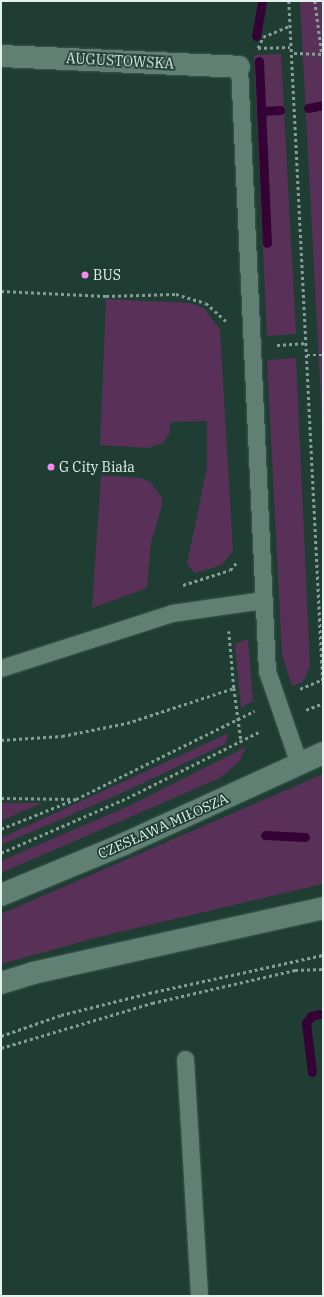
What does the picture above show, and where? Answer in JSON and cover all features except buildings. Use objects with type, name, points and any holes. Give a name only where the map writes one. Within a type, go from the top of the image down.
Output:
[{"type":"main road","name":"AUGUSTOWSKA","points":[[1,56],[239,66]]},
{"type":"main road","name":"CZESŁAWA MIŁOSZA","points":[[1,895],[323,753]]},
{"type":"main road","points":[[1,983],[33,973],[323,908]]},
{"type":"lane","points":[[239,66],[267,671],[299,764]]},
{"type":"lane","points":[[1,668],[172,613],[263,600]]},
{"type":"lane","points":[[185,1059],[199,1296]]},
{"type":"path","points":[[289,1],[290,47],[294,53],[322,636],[323,684]]},
{"type":"path","points":[[294,53],[323,54],[315,1]]},
{"type":"path","points":[[289,26],[263,37],[258,48],[290,47]]},
{"type":"path","points":[[1,291],[106,296],[176,294]]},
{"type":"path","points":[[308,356],[323,355]]},
{"type":"path","points":[[175,588],[230,570],[239,557]]},
{"type":"path","points":[[1,853],[127,798],[241,740],[237,720],[227,605]]},
{"type":"path","points":[[1,829],[76,799],[276,700],[322,679]]},
{"type":"path","points":[[1,740],[62,736],[127,723],[234,688]]},
{"type":"path","points":[[1,798],[76,799]]},
{"type":"path","points":[[1,1036],[141,995],[323,955]]},
{"type":"path","points":[[1,1048],[152,1003],[295,970],[323,969]]},
{"type":"shaded area","points":[[300,1],[323,1],[323,448],[320,382]]},
{"type":"shaded area","points":[[281,54],[296,334],[267,336],[254,55]]},
{"type":"shaded area","points":[[106,299],[189,303],[204,308],[220,330],[233,551],[222,565],[195,573],[187,564],[207,467],[207,421],[171,422],[169,434],[163,443],[148,448],[100,445]]},
{"type":"shaded area","points":[[296,358],[310,666],[303,682],[292,686],[282,655],[267,360]]},
{"type":"shaded area","points":[[101,475],[141,478],[150,482],[162,498],[162,506],[151,542],[147,588],[92,608]]},
{"type":"shaded area","points":[[248,639],[253,701],[241,708],[235,644]]},
{"type":"shaded area","points":[[229,733],[225,744],[124,792],[1,845],[1,838]]},
{"type":"shaded area","points":[[246,747],[239,762],[220,778],[1,873],[1,861],[131,805]]},
{"type":"shaded area","points":[[323,774],[323,884],[98,937],[1,964],[1,914]]},
{"type":"shaded area","points":[[1,803],[42,803],[1,821]]},
{"type":"waterway","points":[[256,36],[262,1]]},
{"type":"waterway","points":[[259,61],[267,243]]},
{"type":"waterway","points":[[308,108],[323,105]]},
{"type":"waterway","points":[[261,111],[280,110]]},
{"type":"waterway","points":[[265,835],[305,837]]},
{"type":"waterway","points":[[312,1072],[306,1023],[311,1016],[319,1014]]},
{"type":"place","name":"BUS","points":[[85,275]]},
{"type":"place","name":"G City Biała","points":[[51,467]]}]
